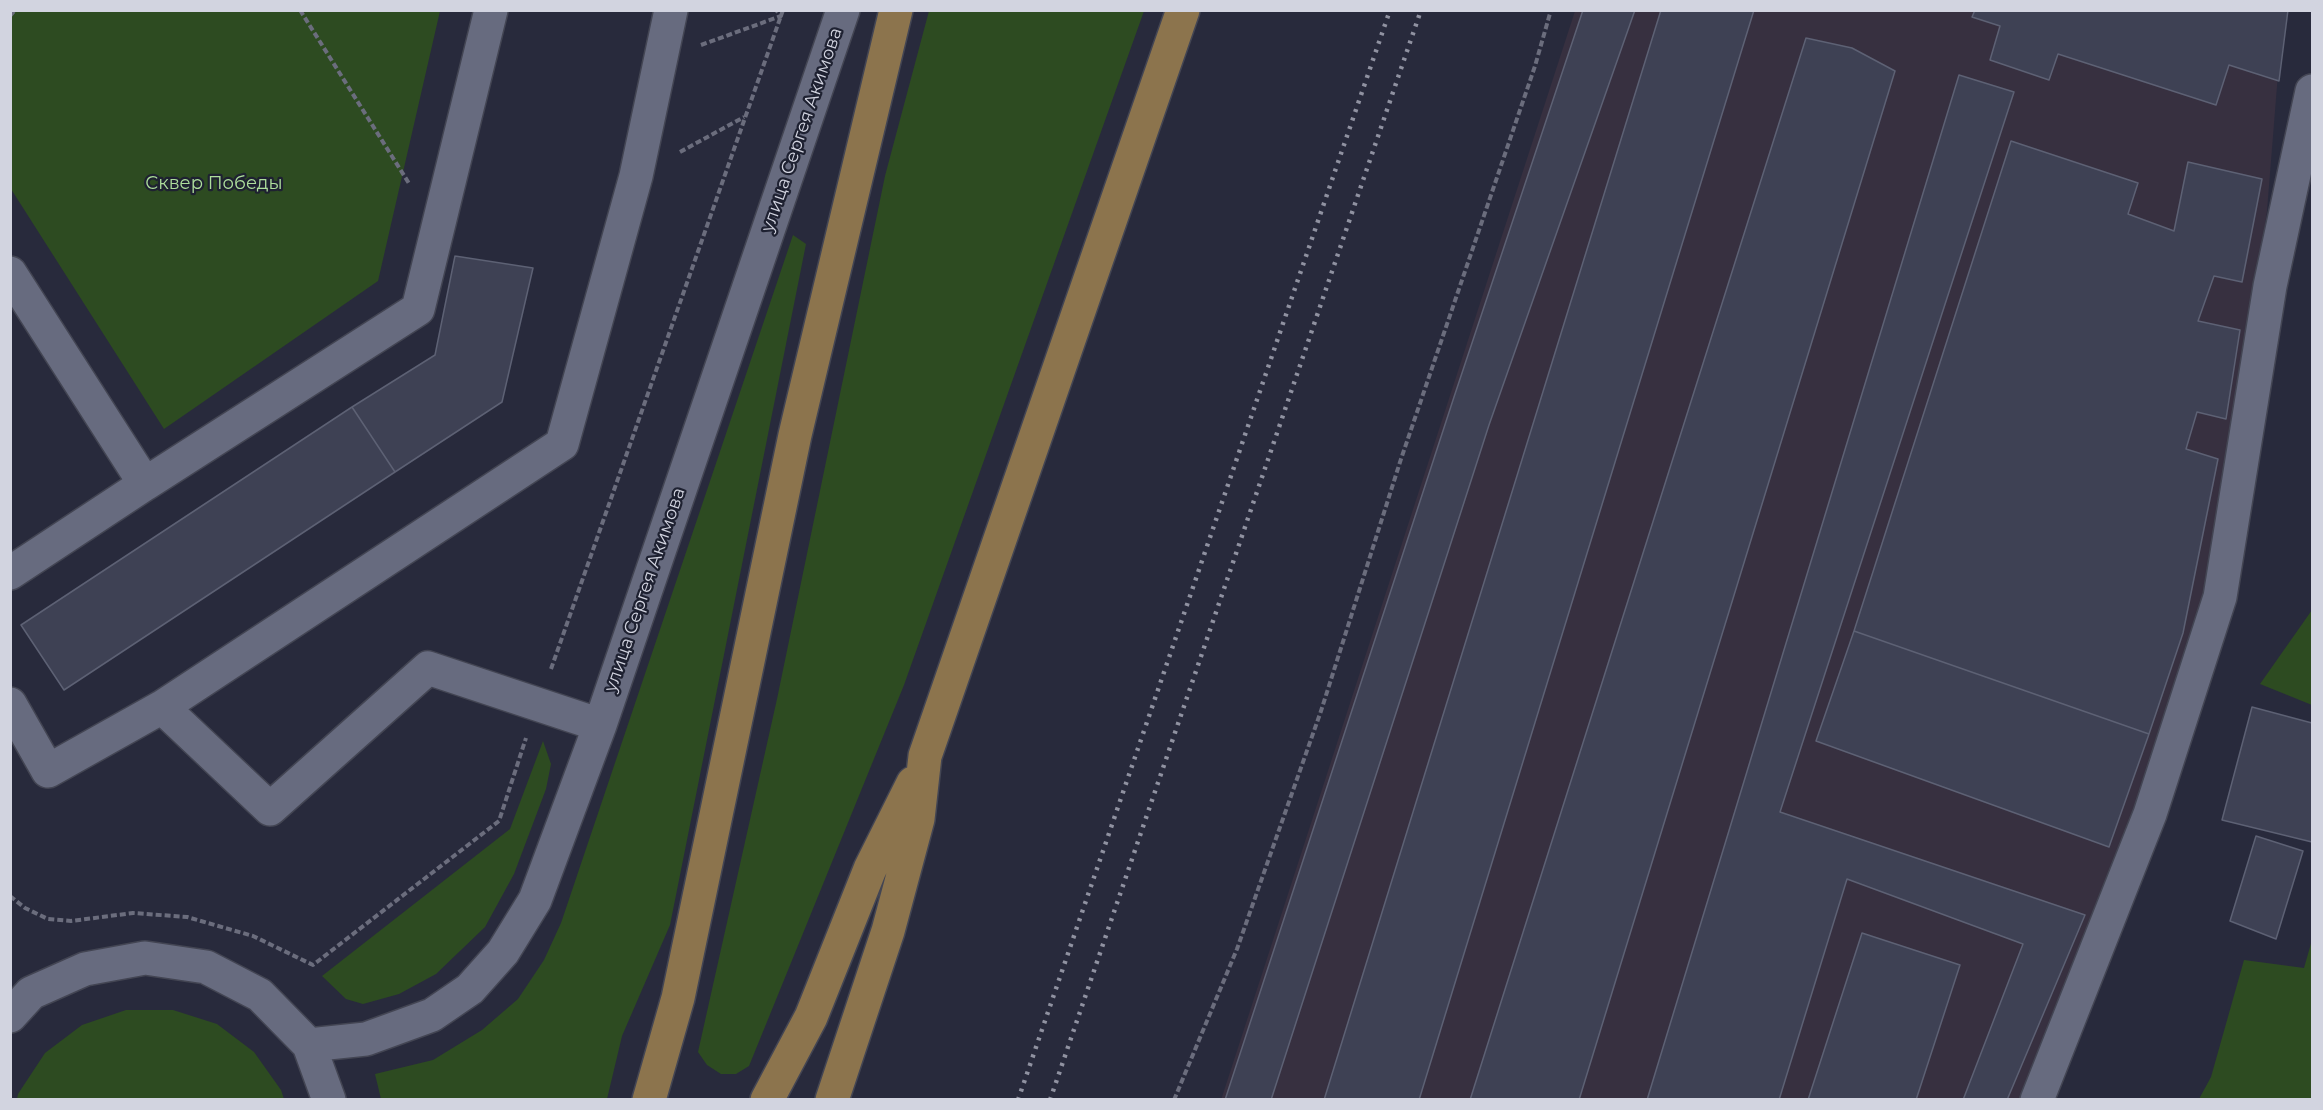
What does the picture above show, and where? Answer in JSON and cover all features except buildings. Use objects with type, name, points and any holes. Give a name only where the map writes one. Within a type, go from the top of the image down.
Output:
[{"type":"main road","points":[[649,1100],[678,998],[795,435],[896,10]]},
{"type":"main road","points":[[767,1100],[811,1017],[870,870],[925,756],[1183,10]]},
{"type":"main road","points":[[832,1100],[888,931],[918,819],[925,756]]},
{"type":"street","points":[[10,573],[418,309],[491,10]]},
{"type":"street","points":[[10,704],[48,771],[162,707],[562,444],[636,176],[671,10]]},
{"type":"street","name":"улица Сергея Акимова","points":[[309,1046],[366,1039],[432,1015],[470,989],[503,952],[535,900],[600,725],[843,10]]},
{"type":"street","points":[[2037,1100],[2150,814],[2220,597],[2270,286],[2313,91]]},
{"type":"street","points":[[10,273],[145,484]]},
{"type":"street","points":[[162,707],[270,809],[428,668],[600,725]]},
{"type":"street","points":[[18,994],[85,969],[145,958],[206,967],[260,995],[309,1046],[329,1100]]},
{"type":"path","points":[[10,16],[15,10]]},
{"type":"path","points":[[300,10],[438,228]]},
{"type":"path","points":[[776,10],[782,13]]},
{"type":"path","points":[[1174,1100],[1238,949],[1321,711],[1401,459],[1535,66],[1551,10]]},
{"type":"path","points":[[660,60],[782,13]]},
{"type":"path","points":[[10,896],[25,908],[48,919],[71,921],[133,913],[188,917],[253,936],[313,965],[499,820],[782,13]]},
{"type":"path","points":[[636,176],[745,117]]},
{"type":"shaded area","points":[[1575,11],[2283,11],[2267,211],[2206,645],[2024,1099],[1221,1100]]},
{"type":"green space","name":"Сквер Победы","points":[[11,10],[440,11],[378,281],[164,429],[11,189]]},
{"type":"green space","points":[[929,11],[1144,11],[904,685],[749,1066],[736,1074],[721,1074],[707,1065],[698,1052],[777,699],[885,176]]},
{"type":"green space","points":[[793,235],[806,244],[670,925],[622,1036],[607,1099],[381,1099],[375,1074],[433,1060],[482,1030],[518,999],[544,960],[561,923]]},
{"type":"green space","points":[[2312,610],[2312,705],[2260,684]]},
{"type":"green space","points":[[543,741],[551,764],[546,789],[514,874],[485,927],[436,974],[399,994],[363,1004],[346,999],[322,976],[510,829]]},
{"type":"green space","points":[[2312,940],[2312,1099],[2199,1099],[2211,1077],[2244,960],[2304,968]]},
{"type":"green space","points":[[126,1010],[173,1010],[217,1024],[254,1052],[281,1090],[284,1099],[17,1099],[45,1053],[82,1025]]},
{"type":"railway","points":[[1018,1100],[1390,10]]},
{"type":"railway","points":[[1050,1100],[1421,10]]}]
